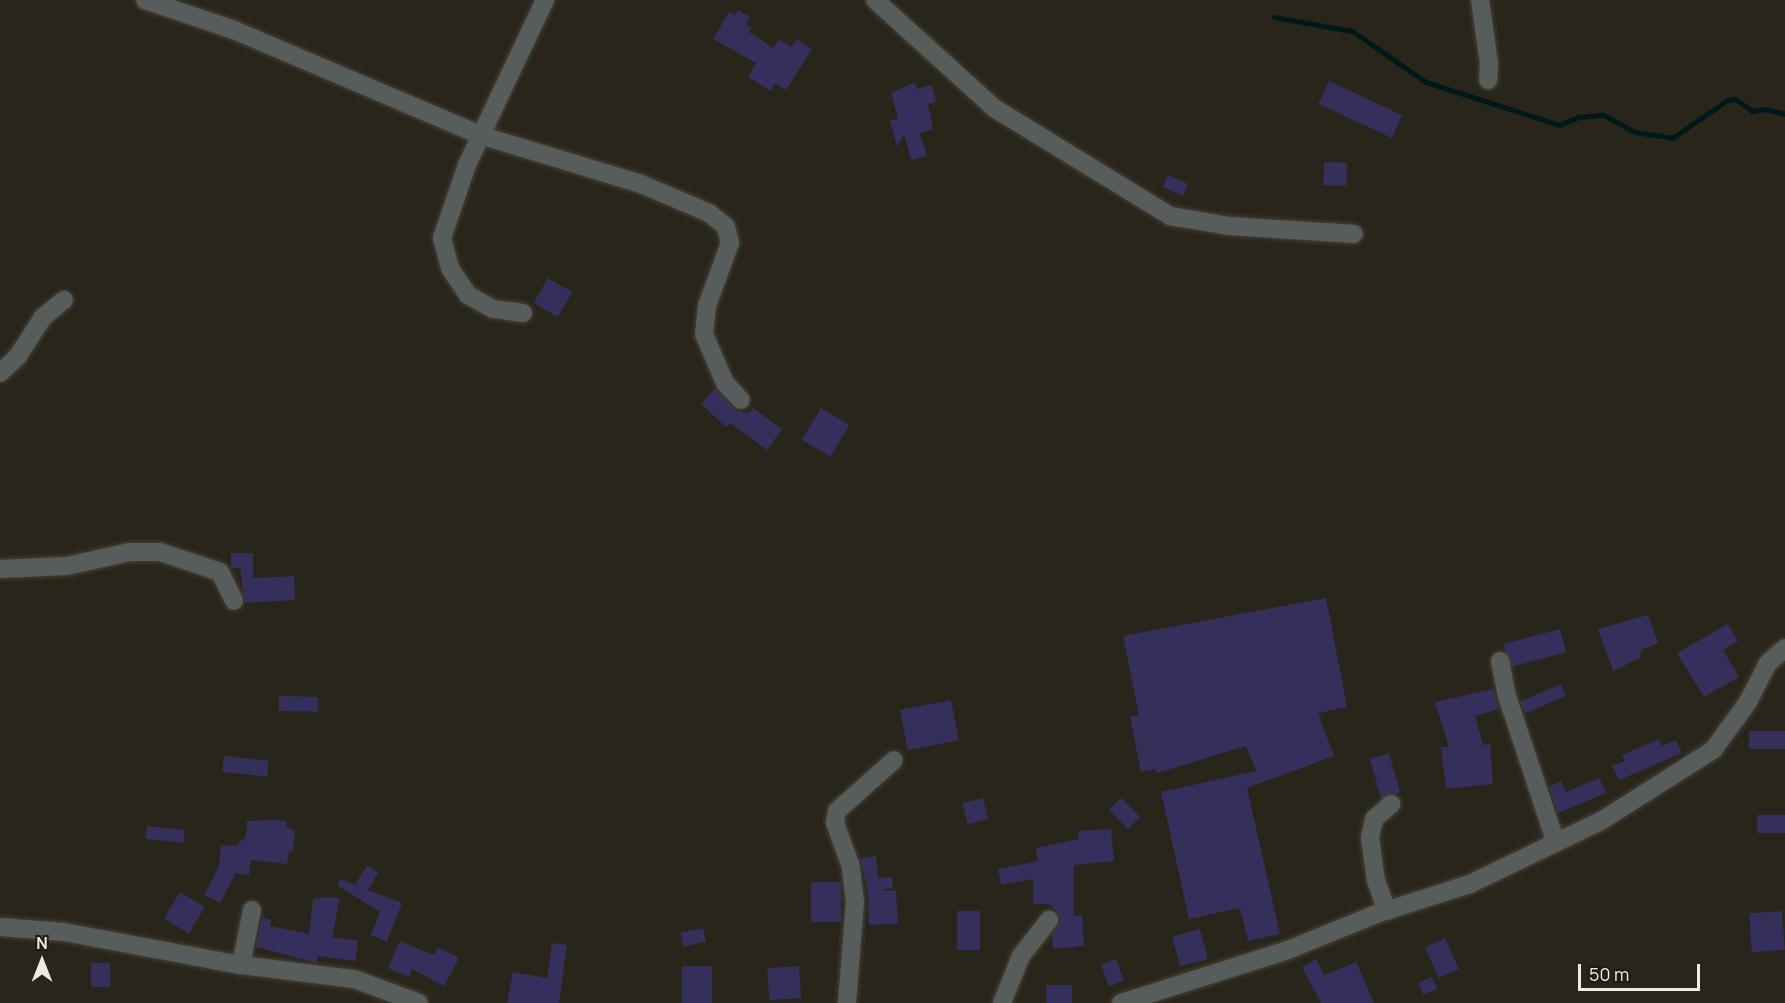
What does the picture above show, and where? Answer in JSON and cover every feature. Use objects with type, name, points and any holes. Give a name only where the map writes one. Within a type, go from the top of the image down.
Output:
[{"type":"street","points":[[145,0],[234,30],[483,136],[641,184],[709,213],[726,227],[729,253],[709,299],[704,334],[725,383],[741,400]]},
{"type":"street","points":[[523,313],[493,309],[468,295],[450,268],[442,238],[453,197],[545,0]]},
{"type":"street","points":[[875,0],[994,108],[1170,216],[1230,226],[1354,234]]},
{"type":"street","points":[[1480,0],[1489,63],[1488,80]]},
{"type":"street","points":[[0,372],[18,356],[43,317],[64,300]]},
{"type":"street","points":[[0,569],[67,566],[129,552],[160,552],[220,572],[234,601]]},
{"type":"street","points":[[1121,1003],[1175,996],[1387,910],[1470,884],[1601,821],[1713,750],[1748,702],[1768,663],[1785,648]]},
{"type":"street","points":[[1500,661],[1508,696],[1556,843]]},
{"type":"street","points":[[847,1003],[855,902],[850,864],[836,823],[837,811],[894,760]]},
{"type":"street","points":[[1387,910],[1375,873],[1370,837],[1374,819],[1391,804]]},
{"type":"street","points":[[241,965],[252,910]]},
{"type":"street","points":[[1002,1003],[1021,956],[1049,920]]},
{"type":"street","points":[[0,927],[64,932],[241,965],[354,979],[419,1003]]},
{"type":"building","points":[[738,10],[750,17],[746,25],[752,28],[749,32],[773,48],[779,39],[791,47],[797,39],[812,49],[786,90],[775,83],[771,91],[748,77],[756,63],[713,39],[729,12],[735,15]]},
{"type":"building","points":[[1329,81],[1402,115],[1392,138],[1318,104]]},
{"type":"building","points":[[915,82],[916,89],[932,85],[936,102],[928,104],[933,129],[920,133],[927,156],[911,160],[904,134],[897,147],[890,120],[898,119],[891,93]]},
{"type":"building","points":[[1324,162],[1347,163],[1346,186],[1323,185]]},
{"type":"building","points":[[1168,175],[1188,184],[1183,196],[1163,187]]},
{"type":"building","points":[[548,278],[572,292],[558,317],[534,303]]},
{"type":"building","points":[[715,388],[737,411],[749,413],[753,408],[782,429],[767,450],[730,423],[726,427],[701,404]]},
{"type":"building","points":[[821,408],[849,425],[830,457],[802,440]]},
{"type":"building","points":[[231,553],[253,553],[253,578],[294,576],[295,600],[245,603],[240,568],[231,568]]},
{"type":"building","points":[[1326,598],[1347,707],[1318,713],[1334,756],[1247,788],[1280,934],[1248,941],[1240,908],[1189,919],[1161,792],[1256,771],[1246,746],[1157,773],[1156,769],[1141,772],[1130,717],[1139,715],[1123,636]]},
{"type":"building","points":[[1648,615],[1658,643],[1641,650],[1640,658],[1613,671],[1598,629]]},
{"type":"building","points":[[1728,624],[1738,641],[1723,650],[1739,677],[1704,697],[1677,653]]},
{"type":"building","points":[[1560,629],[1566,652],[1510,667],[1504,644]]},
{"type":"building","points":[[1561,684],[1566,696],[1526,713],[1520,701]]},
{"type":"building","points":[[1493,689],[1499,709],[1475,716],[1483,745],[1490,744],[1493,784],[1446,789],[1441,747],[1449,747],[1435,702]]},
{"type":"building","points":[[279,696],[318,697],[318,712],[279,711]]},
{"type":"building","points":[[951,700],[959,740],[908,750],[900,710]]},
{"type":"building","points":[[1749,731],[1785,731],[1785,749],[1749,749]]},
{"type":"building","points":[[1659,739],[1662,746],[1676,740],[1682,753],[1619,780],[1612,766],[1625,761],[1622,755]]},
{"type":"building","points":[[1389,753],[1400,792],[1381,798],[1370,759]]},
{"type":"building","points":[[224,756],[269,761],[267,777],[222,772]]},
{"type":"building","points":[[1599,778],[1606,793],[1558,813],[1549,787],[1561,781],[1566,792]]},
{"type":"building","points":[[983,798],[988,819],[967,824],[963,803]]},
{"type":"building","points":[[1121,798],[1140,817],[1128,829],[1109,810]]},
{"type":"building","points":[[1757,815],[1785,815],[1785,833],[1757,833]]},
{"type":"building","points":[[247,821],[286,821],[286,826],[295,831],[293,852],[289,851],[287,864],[251,860],[249,875],[236,873],[220,903],[204,895],[219,866],[221,845],[235,846],[246,837]]},
{"type":"building","points":[[147,826],[185,830],[183,843],[146,839]]},
{"type":"building","points":[[1111,829],[1114,861],[1074,865],[1074,916],[1082,915],[1084,946],[1053,949],[1052,934],[1060,922],[1059,915],[1050,904],[1033,904],[1033,879],[1001,885],[998,869],[1038,861],[1036,848],[1079,839],[1078,831]]},
{"type":"building","points":[[876,856],[878,878],[892,877],[893,888],[880,890],[896,891],[898,924],[869,925],[868,891],[860,858]]},
{"type":"building","points":[[367,865],[378,873],[368,890],[402,903],[387,942],[371,935],[380,912],[337,885],[340,879],[355,885]]},
{"type":"building","points":[[811,882],[841,882],[841,922],[811,922]]},
{"type":"building","points":[[180,892],[205,907],[189,934],[164,919]]},
{"type":"building","points":[[340,898],[332,937],[358,941],[355,961],[318,956],[317,963],[256,947],[262,918],[271,920],[270,926],[309,934],[313,899]]},
{"type":"building","points":[[957,911],[980,911],[980,950],[957,950]]},
{"type":"building","points":[[1782,911],[1785,950],[1752,952],[1749,913]]},
{"type":"building","points":[[703,928],[706,942],[683,946],[681,933]]},
{"type":"building","points":[[1200,929],[1208,959],[1180,966],[1172,937]]},
{"type":"building","points":[[1445,938],[1459,969],[1439,978],[1425,947]]},
{"type":"building","points":[[400,941],[434,955],[438,947],[459,958],[444,986],[412,969],[409,977],[388,968]]},
{"type":"building","points":[[552,943],[567,945],[559,1003],[507,1003],[513,972],[547,978]]},
{"type":"building","points":[[1116,959],[1124,981],[1109,986],[1101,964]]},
{"type":"building","points":[[1316,959],[1324,975],[1356,962],[1374,1003],[1321,1003],[1302,967]]},
{"type":"building","points":[[91,963],[110,963],[110,987],[91,987]]},
{"type":"building","points":[[682,966],[712,966],[712,1003],[682,1003]]},
{"type":"building","points":[[799,966],[801,998],[769,1000],[767,968]]},
{"type":"building","points":[[1432,977],[1437,989],[1423,995],[1418,983]]},
{"type":"building","points":[[1046,985],[1072,985],[1072,1003],[1046,1003]]},
{"type":"waterway","points":[[1274,17],[1352,31],[1426,82],[1559,125],[1579,117],[1604,115],[1635,132],[1672,138],[1728,100],[1735,99],[1752,111],[1765,109],[1785,114]]}]
